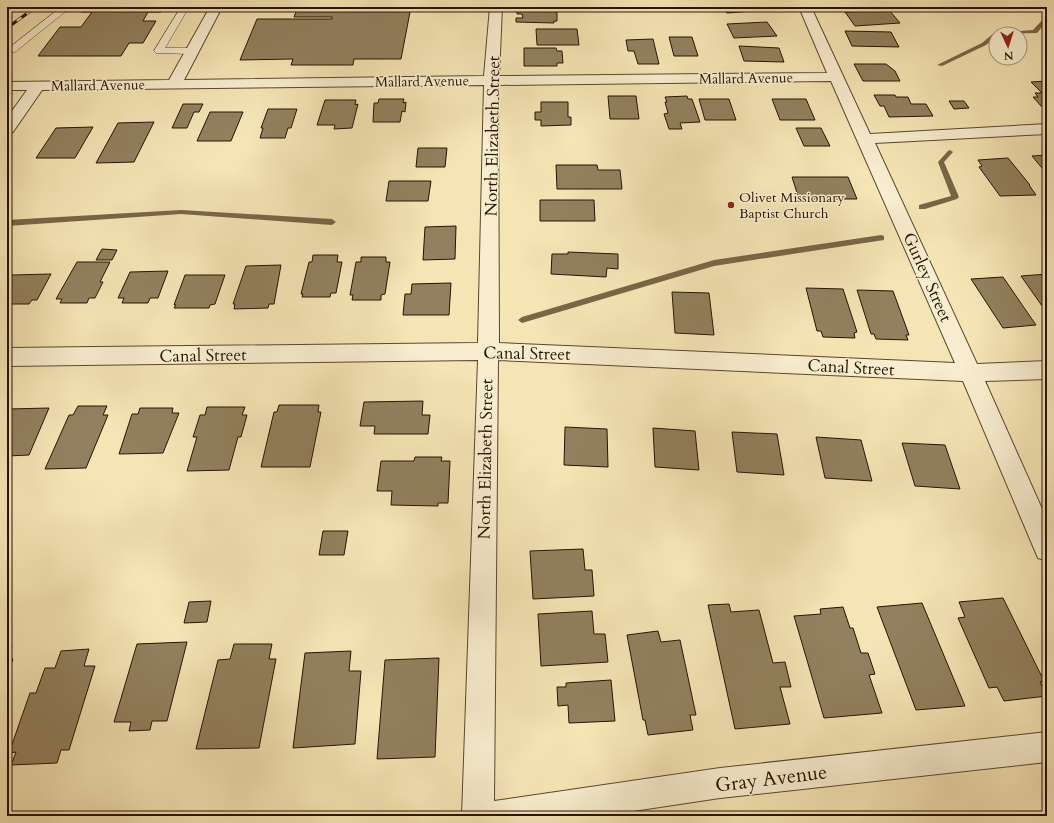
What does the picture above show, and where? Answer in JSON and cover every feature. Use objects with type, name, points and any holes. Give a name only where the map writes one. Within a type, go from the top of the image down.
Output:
[{"type":"street","points":[[174,84],[216,7]]},
{"type":"street","name":"North Elizabeth Street","points":[[478,816],[490,269],[491,80],[496,7]]},
{"type":"street","name":"Gurley Street","points":[[805,7],[970,372],[1047,549]]},
{"type":"street","name":"Mallard Avenue","points":[[7,86],[836,77]]},
{"type":"street","points":[[7,129],[37,86]]},
{"type":"street","points":[[865,139],[1047,129]]},
{"type":"street","name":"Canal Street","points":[[7,357],[487,352],[651,357],[827,367],[970,372],[1047,370]]},
{"type":"street","name":"Gray Avenue","points":[[496,816],[720,783],[1047,747]]},
{"type":"lane","points":[[12,50],[67,7]]},
{"type":"lane","points":[[186,7],[159,51],[192,51]]},
{"type":"building","points":[[85,7],[164,7],[161,12],[148,12],[143,21],[156,21],[143,43],[129,43],[121,56],[38,56],[60,27],[81,27],[92,12],[81,12]]},
{"type":"building","points":[[298,7],[411,7],[401,59],[354,59],[353,65],[291,65],[293,59],[240,60],[257,19],[332,19],[332,17],[294,17]]},
{"type":"building","points":[[723,7],[764,7],[766,10],[727,13]]},
{"type":"building","points":[[553,8],[554,12],[557,12],[557,21],[554,21],[554,23],[516,22],[516,18],[523,18],[522,14],[517,14],[517,10]]},
{"type":"building","points":[[889,10],[900,23],[855,26],[845,12]]},
{"type":"building","points":[[767,22],[777,36],[734,38],[727,24]]},
{"type":"building","points":[[536,29],[577,29],[579,45],[537,45]]},
{"type":"building","points":[[845,31],[891,32],[899,47],[852,46]]},
{"type":"building","points":[[669,37],[692,37],[698,56],[674,56]]},
{"type":"building","points":[[653,39],[659,64],[638,64],[634,51],[628,51],[626,40]]},
{"type":"building","points":[[739,46],[779,48],[784,62],[744,61]]},
{"type":"building","points":[[524,48],[556,48],[557,51],[562,51],[563,63],[557,63],[557,66],[524,66]]},
{"type":"building","points":[[854,64],[886,64],[895,71],[900,81],[863,81]]},
{"type":"building","points":[[1047,81],[1047,106],[1042,107],[1033,97],[1038,97],[1035,93],[1042,93],[1031,82]]},
{"type":"building","points":[[874,95],[895,95],[896,97],[908,97],[911,104],[926,104],[933,116],[889,117],[884,106],[880,106]]},
{"type":"building","points":[[608,96],[636,96],[639,119],[610,119]]},
{"type":"building","points":[[687,96],[688,99],[692,99],[700,122],[680,123],[682,129],[669,129],[664,114],[668,113],[665,97]]},
{"type":"building","points":[[379,99],[404,99],[403,103],[406,102],[405,112],[402,111],[400,122],[373,122],[374,103],[378,103]]},
{"type":"building","points":[[699,99],[729,99],[736,120],[705,120]]},
{"type":"building","points":[[772,99],[806,99],[815,120],[780,120]]},
{"type":"building","points":[[325,100],[356,100],[355,105],[358,104],[352,128],[334,129],[335,125],[317,125]]},
{"type":"building","points":[[949,101],[964,101],[969,108],[954,109]]},
{"type":"building","points":[[541,102],[568,102],[568,117],[571,117],[571,125],[541,126],[541,120],[535,120],[535,112],[541,112]]},
{"type":"building","points":[[183,104],[203,104],[199,112],[194,112],[187,128],[172,128]]},
{"type":"building","points":[[268,109],[297,109],[291,128],[288,128],[285,138],[260,138],[263,128],[261,128]]},
{"type":"building","points":[[210,112],[243,112],[231,141],[197,141]]},
{"type":"building","points":[[154,122],[134,162],[96,163],[118,123]]},
{"type":"building","points":[[93,127],[75,158],[36,158],[56,128]]},
{"type":"building","points":[[796,128],[821,128],[830,146],[804,146]]},
{"type":"building","points":[[418,148],[447,148],[445,167],[416,167]]},
{"type":"building","points":[[1047,155],[1047,174],[1032,156]]},
{"type":"building","points":[[1008,158],[1030,185],[1036,195],[1000,196],[979,167],[982,166],[978,160]]},
{"type":"building","points":[[556,165],[597,165],[598,170],[620,170],[622,189],[557,189]]},
{"type":"building","points":[[792,177],[848,177],[857,199],[799,199]]},
{"type":"building","points":[[389,181],[431,181],[428,201],[386,201]]},
{"type":"building","points":[[540,200],[594,200],[595,221],[540,221]]},
{"type":"building","points":[[456,226],[455,259],[423,260],[425,227]]},
{"type":"building","points":[[102,249],[117,250],[112,260],[96,260]]},
{"type":"building","points":[[568,252],[618,254],[618,269],[607,268],[606,277],[551,274],[552,254],[568,254]]},
{"type":"building","points":[[313,255],[338,255],[337,262],[342,262],[336,293],[331,293],[330,297],[302,297],[303,294],[301,294],[309,262],[312,262]]},
{"type":"building","points":[[361,257],[386,257],[386,262],[390,262],[385,294],[381,295],[381,300],[352,300],[353,295],[350,295],[356,262],[361,262]]},
{"type":"building","points":[[77,262],[110,262],[100,282],[103,282],[95,298],[89,298],[87,303],[60,303],[62,299],[56,299]]},
{"type":"building","points":[[281,265],[274,304],[269,304],[268,308],[234,309],[235,304],[233,304],[246,266]]},
{"type":"building","points":[[168,271],[158,298],[150,298],[148,303],[122,303],[124,298],[118,298],[130,272]]},
{"type":"building","points":[[51,274],[37,300],[32,300],[29,304],[7,304],[7,284],[12,275]]},
{"type":"building","points":[[1047,274],[1047,313],[1021,276]]},
{"type":"building","points":[[185,275],[225,275],[215,304],[210,305],[209,308],[174,308]]},
{"type":"building","points":[[1003,277],[1036,325],[1003,328],[971,279]]},
{"type":"building","points":[[451,283],[449,315],[403,315],[405,294],[411,294],[412,284]]},
{"type":"building","points":[[806,288],[843,289],[857,332],[854,333],[855,338],[823,337],[821,331],[817,331]]},
{"type":"building","points":[[857,290],[893,291],[909,335],[906,335],[908,340],[876,339],[874,334],[871,334]]},
{"type":"building","points":[[672,292],[709,293],[714,335],[675,333]]},
{"type":"building","points":[[423,401],[422,415],[430,415],[428,434],[374,434],[375,426],[360,426],[364,402]]},
{"type":"building","points":[[279,405],[319,405],[318,412],[321,412],[310,467],[261,467],[274,412],[277,412]]},
{"type":"building","points":[[78,406],[107,406],[103,415],[108,415],[86,468],[45,469],[69,415],[73,415]]},
{"type":"building","points":[[207,407],[245,407],[242,415],[247,415],[241,437],[238,437],[229,470],[187,471],[197,437],[193,437],[200,415],[205,415]]},
{"type":"building","points":[[49,408],[29,455],[7,456],[8,409]]},
{"type":"building","points":[[140,408],[173,408],[172,413],[179,413],[163,453],[119,454],[132,414],[138,414]]},
{"type":"building","points":[[565,427],[607,429],[608,467],[564,465]]},
{"type":"building","points":[[653,428],[695,431],[699,470],[655,467]]},
{"type":"building","points":[[732,432],[777,434],[784,475],[737,472]]},
{"type":"building","points":[[816,437],[861,440],[872,481],[825,478]]},
{"type":"building","points":[[902,443],[945,445],[960,489],[915,486]]},
{"type":"building","points":[[415,457],[442,457],[441,461],[450,461],[448,503],[438,503],[438,506],[391,505],[392,491],[377,491],[381,461],[414,461]]},
{"type":"building","points":[[323,531],[348,531],[344,555],[319,555]]},
{"type":"building","points":[[583,549],[585,570],[592,570],[594,596],[533,599],[530,551]]},
{"type":"building","points":[[1003,598],[1044,681],[1040,682],[1047,696],[1004,701],[997,687],[989,688],[958,618],[965,617],[959,602]]},
{"type":"building","points":[[211,601],[207,622],[184,623],[189,602]]},
{"type":"building","points":[[922,603],[965,706],[916,710],[877,607]]},
{"type":"building","points":[[729,604],[731,612],[759,610],[773,663],[785,662],[791,687],[780,687],[790,724],[735,729],[708,605]]},
{"type":"building","points":[[843,607],[850,628],[853,628],[861,653],[868,653],[875,674],[869,675],[882,713],[824,718],[794,616],[821,614],[820,609]]},
{"type":"building","points":[[592,611],[594,634],[605,634],[608,662],[541,666],[538,614]]},
{"type":"building","points":[[658,631],[661,642],[680,640],[696,715],[690,715],[693,730],[648,735],[645,720],[643,720],[627,635]]},
{"type":"building","points":[[187,642],[167,721],[152,721],[150,730],[129,731],[131,722],[114,722],[137,644]]},
{"type":"building","points":[[234,644],[272,644],[269,659],[276,659],[259,748],[196,749],[218,660],[230,659]]},
{"type":"building","points":[[12,647],[8,659],[13,659],[7,674],[7,648]]},
{"type":"building","points":[[89,649],[84,666],[95,666],[69,750],[61,750],[57,763],[11,765],[16,752],[9,753],[30,693],[36,693],[45,668],[55,668],[61,651]]},
{"type":"building","points":[[351,651],[349,671],[361,671],[355,744],[293,748],[305,653]]},
{"type":"building","points":[[439,658],[435,757],[377,759],[385,660]]},
{"type":"building","points":[[611,680],[615,721],[569,723],[568,705],[558,706],[557,687],[566,687],[566,683]]},
{"type":"waterway","points":[[940,65],[984,44],[996,34],[1035,32],[1047,17]]},
{"type":"waterway","points":[[922,207],[955,197],[941,162],[950,152]]},
{"type":"waterway","points":[[7,223],[181,212],[332,222]]},
{"type":"waterway","points":[[522,320],[714,263],[881,238]]},
{"type":"railway","points":[[7,28],[36,7]]},
{"type":"place","name":"Olivet Missionary Baptist Church","points":[[731,205]]}]
